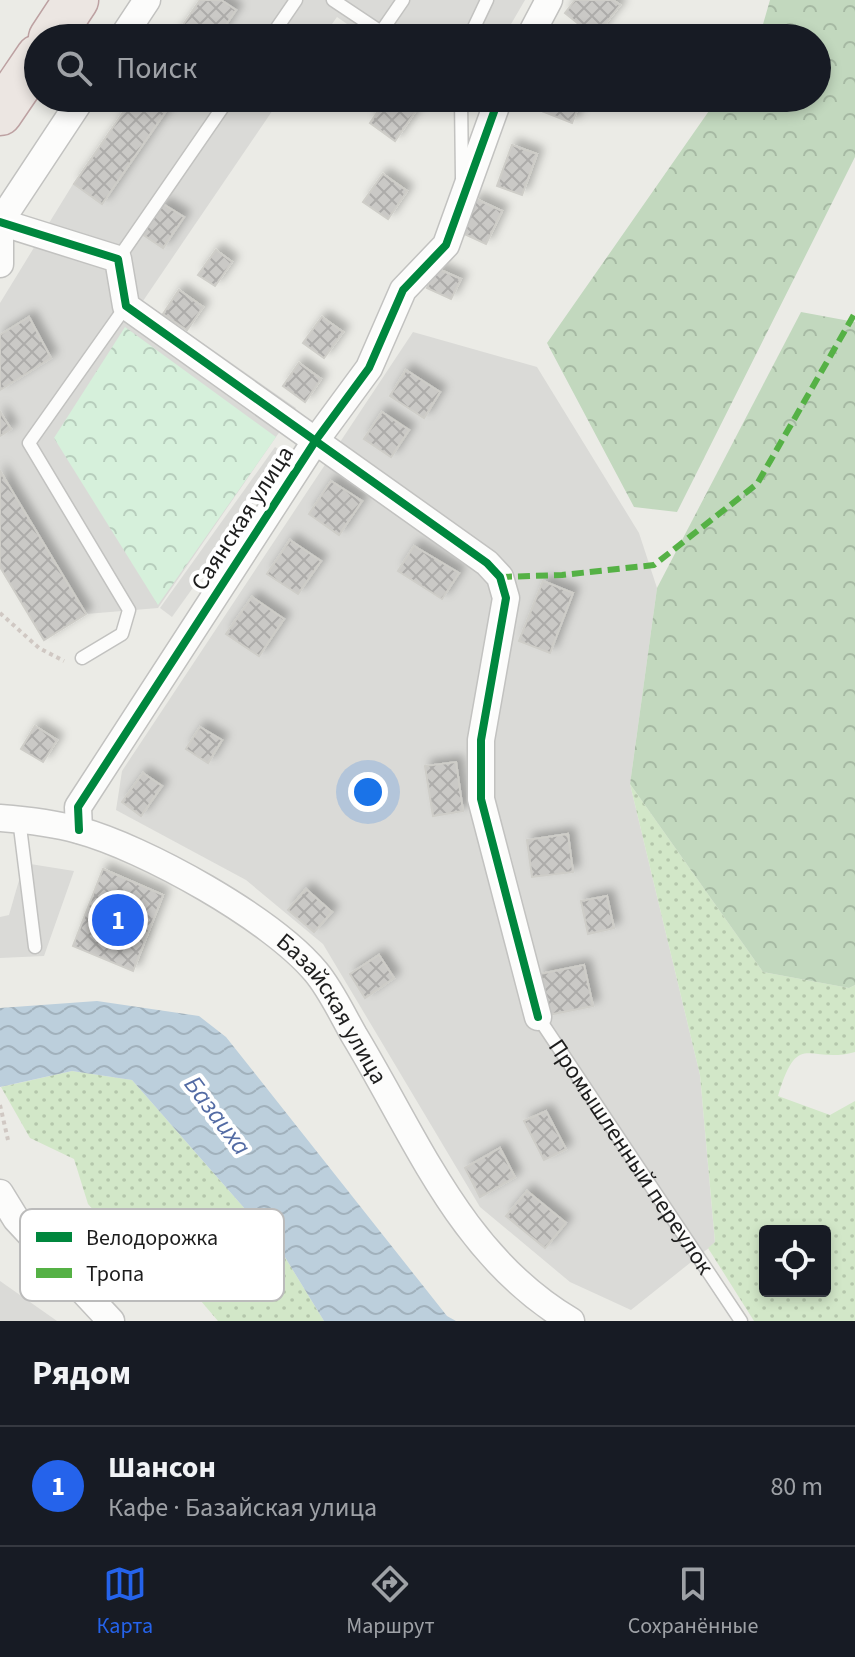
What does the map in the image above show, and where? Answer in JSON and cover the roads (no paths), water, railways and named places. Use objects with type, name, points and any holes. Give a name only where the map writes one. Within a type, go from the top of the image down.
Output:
[{"type":"highway","points":[[60,24],[76,0]]},
{"type":"highway","points":[[0,113],[24,78]]},
{"type":"street","points":[[131,24],[147,0]]},
{"type":"street","points":[[536,24],[549,0]]},
{"type":"street","points":[[0,264],[0,222],[73,112]]},
{"type":"street","name":"Саянская улица","points":[[79,830],[78,807],[316,440],[369,368],[403,290],[446,245],[494,112]]},
{"type":"street","points":[[0,222],[118,259],[126,306]]},
{"type":"street","name":"Промышленный переулок","points":[[126,306],[475,554],[500,577],[506,598],[481,740],[481,799],[538,1017]]},
{"type":"street","name":"Базайская улица","points":[[9,818],[79,830],[153,860],[271,929],[317,973],[461,1222],[497,1265],[541,1303],[571,1321]]},
{"type":"street","points":[[0,1193],[20,1223]]},
{"type":"street","points":[[92,1301],[111,1321]]},
{"type":"lane","points":[[280,24],[296,0]]},
{"type":"lane","points":[[333,0],[369,24]]},
{"type":"lane","points":[[391,24],[403,0]]},
{"type":"lane","points":[[476,24],[487,0]]},
{"type":"lane","points":[[118,259],[219,112]]},
{"type":"lane","points":[[461,112],[463,197]]},
{"type":"lane","points":[[82,658],[122,634],[129,610],[29,443],[126,306]]},
{"type":"lane","points":[[9,818],[35,947]]},
{"type":"lane","name":"Промышленный переулок","points":[[538,1017],[741,1321]]},
{"type":"water","name":"Базаиха","points":[[97,1001],[199,1016],[226,1037],[447,1316],[456,1321],[324,1321],[284,1256],[284,1209],[245,1209],[132,1080],[72,1071],[0,1087],[0,1008]]},
{"type":"place","name":"Шансон","points":[[118,920]]}]
